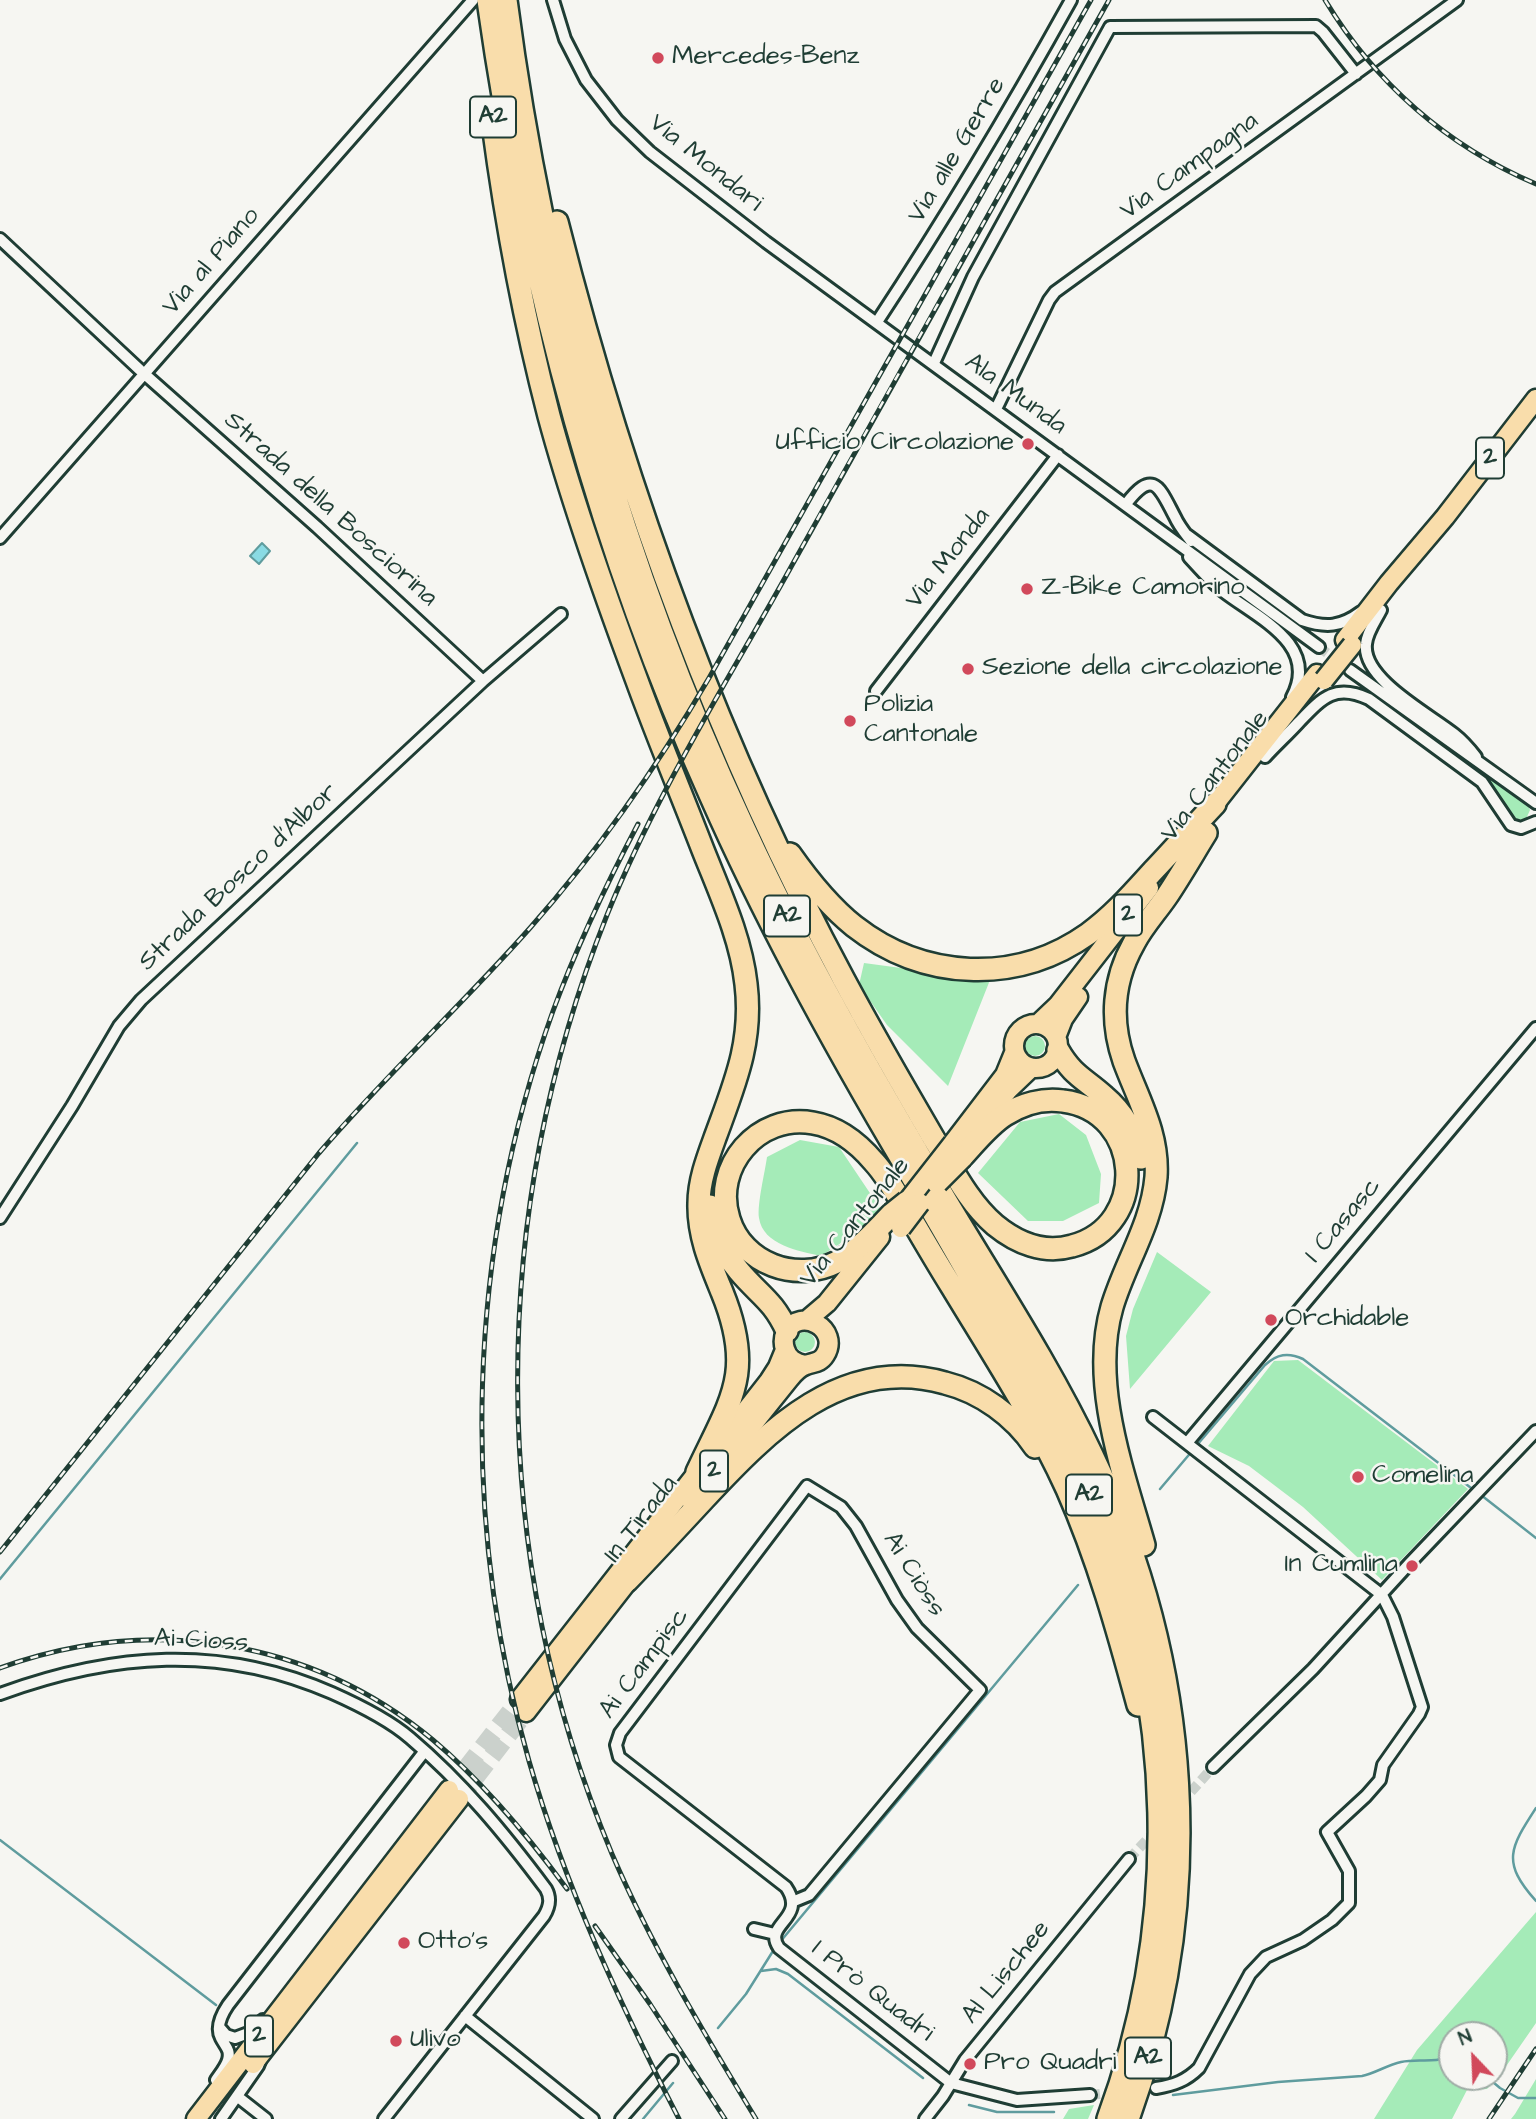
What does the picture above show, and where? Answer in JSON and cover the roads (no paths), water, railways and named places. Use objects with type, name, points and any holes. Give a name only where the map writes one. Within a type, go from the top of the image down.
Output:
[{"type":"highway","name":"A2","points":[[482,0],[489,90],[509,232],[549,416],[612,612],[723,901],[744,968],[748,1005],[746,1042],[738,1077],[710,1151],[699,1200],[700,1228],[731,1317],[737,1343],[736,1385],[696,1472]]},
{"type":"highway","name":"A2","points":[[488,0],[518,183],[549,324],[592,479],[643,631],[692,756],[775,933],[845,1061],[1045,1407],[1094,1504],[1119,1573],[1139,1644],[1179,1847],[1177,1900],[1166,1978],[1153,2039],[1128,2119]]},
{"type":"highway","name":"A2","points":[[506,0],[529,149],[568,332],[613,490],[670,653],[724,785],[803,949],[891,1107],[1078,1426],[1101,1472],[1130,1543],[1153,1618],[1167,1684],[1168,1785],[1149,1965],[1129,2053],[1108,2119]]},
{"type":"highway","name":"A2","points":[[514,0],[536,135],[558,226],[592,352],[630,473],[664,572],[718,712],[790,876],[831,957],[923,1119],[957,1177],[981,1210],[997,1226],[1016,1239],[1035,1247],[1060,1249],[1084,1242],[1103,1230],[1116,1215],[1126,1193],[1128,1165],[1120,1140],[1101,1117],[1073,1103],[1042,1101],[1013,1110],[993,1124],[958,1151],[937,1182]]},
{"type":"highway","name":"A2","points":[[745,775],[797,864],[820,893],[854,926],[886,947],[920,962],[972,971],[1026,964],[1086,936],[1119,908],[1215,804]]},
{"type":"highway","name":"A2","points":[[1168,1785],[1184,1738],[1175,1667],[1162,1609],[1118,1451],[1106,1384],[1107,1329],[1124,1273],[1147,1220],[1156,1166],[1150,1129],[1117,1036],[1115,1012],[1121,971],[1134,942],[1167,896],[1206,833]]},
{"type":"highway","name":"A2","points":[[1057,1043],[1070,1069],[1120,1112],[1133,1133],[1139,1151],[1143,1177],[1142,1197],[1124,1273]]},
{"type":"highway","name":"A2","points":[[899,1215],[836,1262],[814,1270],[792,1271],[762,1261],[739,1240],[726,1209],[727,1183],[733,1162],[744,1147],[759,1134],[776,1125],[794,1122],[813,1123],[835,1130],[856,1144],[874,1162],[897,1195],[1003,1372],[1056,1467],[1096,1561],[1151,1749],[1168,1785]]},
{"type":"highway","name":"A2","points":[[710,1151],[710,1209],[721,1244],[739,1272],[770,1302],[786,1341]]},
{"type":"highway","name":"A2","points":[[628,1581],[737,1464],[778,1427],[832,1392],[858,1382],[880,1378],[904,1376],[940,1381],[964,1389],[989,1402],[1030,1439],[1074,1507]]},
{"type":"main road","name":"Via Cantonale","points":[[1057,1043],[1067,1012],[1206,833],[1283,720],[1349,643],[1536,399]]},
{"type":"main road","name":"Via Cantonale","points":[[1038,1024],[1058,1004],[1215,804],[1260,754]]},
{"type":"main road","points":[[1038,1024],[1049,1028],[1057,1043],[1055,1057],[1048,1065],[1038,1068],[1022,1063],[1014,1053],[1013,1044],[1017,1033],[1027,1025],[1038,1024]]},
{"type":"main road","name":"Via Cantonale","points":[[958,1151],[1005,1075],[1014,1053]]},
{"type":"main road","name":"Via Cantonale","points":[[807,1320],[828,1303],[899,1215],[958,1151],[1008,1090],[1031,1068]]},
{"type":"main road","name":"Via Cantonale","points":[[827,1333],[833,1317],[899,1215],[937,1182]]},
{"type":"main road","points":[[807,1320],[820,1325],[827,1333],[828,1345],[826,1353],[817,1362],[805,1365],[791,1359],[786,1341],[794,1324],[807,1320]]},
{"type":"main road","name":"2","points":[[696,1472],[775,1373],[786,1341]]},
{"type":"main road","name":"In Tirada","points":[[696,1472],[523,1705],[628,1581],[775,1394],[805,1365]]},
{"type":"main road","name":"2","points":[[196,2119],[231,2082],[262,2052],[454,1795],[293,1991],[231,2082],[210,2119]]},
{"type":"street","name":"Via al Piano","points":[[0,538],[473,0]]},
{"type":"street","name":"Via Mondari","points":[[553,0],[565,39],[586,80],[633,136],[766,242],[877,322]]},
{"type":"street","name":"Via alle Gerre","points":[[877,322],[1004,119],[1071,0]]},
{"type":"street","name":"Via Campagna","points":[[996,409],[1055,292],[1457,0]]},
{"type":"street","points":[[933,363],[980,264],[1110,27],[1316,26],[1324,32],[1356,74]]},
{"type":"street","name":"Strada della Bosciorina","points":[[1,242],[483,681]]},
{"type":"street","name":"Ala Munda","points":[[877,322],[1320,647]]},
{"type":"street","name":"Via Monda","points":[[876,691],[1058,455]]},
{"type":"street","name":"Ala Munda","points":[[1126,504],[1142,487],[1149,485],[1158,488],[1164,493],[1187,536],[1213,568]]},
{"type":"street","name":"Ala Munda","points":[[1187,536],[1292,614],[1318,626],[1344,622],[1378,606]]},
{"type":"street","name":"Ala Munda","points":[[1176,542],[1220,589],[1286,638],[1297,655],[1299,673],[1294,695],[1260,754]]},
{"type":"street","points":[[1378,606],[1365,648],[1371,667],[1386,685],[1461,739],[1478,760],[1534,812],[1521,828],[1511,825],[1463,753]]},
{"type":"street","name":"Strada Bosco d'Albor","points":[[0,1219],[119,1026],[141,1000],[483,681],[561,614]]},
{"type":"street","points":[[1350,670],[1463,753],[1478,760]]},
{"type":"street","points":[[1260,754],[1319,700],[1337,693],[1349,692],[1369,699],[1482,782]]},
{"type":"street","name":"I Casasc","points":[[1192,1447],[1536,1028]]},
{"type":"street","points":[[1153,1417],[1382,1595],[1393,1617],[1422,1707],[1383,1765],[1380,1780],[1327,1832],[1349,1871],[1349,1903],[1332,1920],[1303,1940],[1261,1961],[1250,1974],[1199,2068],[1178,2084],[1156,2088]]},
{"type":"street","points":[[1213,1767],[1313,1670],[1536,1431]]},
{"type":"street","name":"Ai Ciòss","points":[[792,1902],[809,1895],[980,1690],[917,1628],[897,1600],[856,1526],[841,1507],[807,1486]]},
{"type":"street","name":"Ai Campisc","points":[[792,1902],[789,1891],[782,1883],[623,1762],[616,1745],[620,1733],[807,1486]]},
{"type":"street","name":"Ai Cioss","points":[[0,1695],[62,1674],[129,1662],[168,1660],[236,1663],[294,1678],[349,1700],[396,1728],[451,1776],[484,1811],[549,1896],[544,1916],[465,2017]]},
{"type":"street","points":[[266,2119],[231,2082],[229,2052],[219,2035],[221,2016],[424,1752]]},
{"type":"street","name":"Al Lischee","points":[[925,2119],[965,2060],[1129,1860]]},
{"type":"street","points":[[754,1929],[775,1934],[790,1914],[792,1902]]},
{"type":"street","name":"I Prò Quadri","points":[[775,1934],[779,1948],[951,2083]]},
{"type":"street","points":[[221,2119],[231,2082],[251,2032],[278,2001],[293,1991]]},
{"type":"street","points":[[384,2119],[465,2017],[593,2119]]},
{"type":"street","points":[[220,2028],[232,2038],[240,2038],[251,2032]]},
{"type":"street","points":[[621,2119],[672,2061]]},
{"type":"street","points":[[186,2119],[231,2082]]},
{"type":"street","points":[[951,2083],[1017,2100],[1090,2095]]},
{"type":"water","points":[[262,543],[270,551],[259,564],[250,556]]},
{"type":"waterway","points":[[0,1579],[357,1143]]},
{"type":"waterway","points":[[1197,1445],[1265,1365],[1278,1356],[1292,1355],[1303,1359],[1475,1491]]},
{"type":"waterway","points":[[1160,1489],[1193,1450]]},
{"type":"waterway","points":[[1481,1495],[1536,1538]]},
{"type":"waterway","points":[[780,1942],[1078,1585]]},
{"type":"waterway","points":[[1536,1808],[1520,1834],[1513,1855],[1518,1876],[1536,1901]]},
{"type":"waterway","points":[[0,1840],[216,2005]]},
{"type":"waterway","points":[[718,2028],[746,1994],[773,1951]]},
{"type":"waterway","points":[[761,1971],[776,1969],[788,1974],[923,2078]]},
{"type":"waterway","points":[[1173,2095],[1278,2082],[1362,2076],[1401,2062],[1438,2060]]},
{"type":"waterway","points":[[643,2119],[673,2083]]},
{"type":"waterway","points":[[1505,2091],[1518,2098],[1536,2098]]},
{"type":"waterway","points":[[969,2105],[997,2112],[1054,2112]]},
{"type":"tunnel","points":[[1319,647],[1342,664]]},
{"type":"tunnel","points":[[449,1790],[520,1699]]},
{"type":"tunnel","points":[[459,1799],[526,1712]]},
{"type":"tunnel","points":[[1181,1803],[1213,1767]]},
{"type":"tunnel","points":[[1129,1859],[1156,1830]]},
{"type":"tunnel","points":[[1090,2095],[1118,2092]]},
{"type":"railway","points":[[0,1552],[319,1153],[530,928],[626,808],[709,678],[1091,0]]},
{"type":"railway","points":[[756,2119],[661,1956],[612,1854],[571,1740],[542,1623],[524,1505],[518,1385],[523,1266],[540,1147],[568,1030],[607,915],[648,825],[694,738],[1109,0]]},
{"type":"railway","points":[[1325,0],[1367,58],[1390,85],[1416,109],[1473,151],[1536,184]]},
{"type":"railway","points":[[638,824],[572,963],[553,1011],[524,1102],[503,1195],[489,1289],[482,1384],[483,1479],[491,1574],[506,1669],[543,1808],[595,1944],[679,2119]]},
{"type":"railway","points":[[0,1668],[56,1651],[113,1642],[170,1640],[226,1646],[281,1658],[334,1678],[385,1705],[452,1757],[504,1811],[567,1889]]},
{"type":"railway","points":[[595,1926],[725,2119]]},
{"type":"railway","points":[[1489,2119],[1536,2049]]},
{"type":"place","name":"Mercedes-Benz","points":[[658,58]]},
{"type":"place","name":"Ufficio Circolazione","points":[[1028,444]]},
{"type":"place","name":"Z-Bike Camorino","points":[[1027,589]]},
{"type":"place","name":"Sezione della circolazione","points":[[968,669]]},
{"type":"place","name":"Polizia Cantonale","points":[[850,721]]},
{"type":"place","name":"Orchidable","points":[[1271,1320]]},
{"type":"place","name":"Comelina","points":[[1358,1477]]},
{"type":"place","name":"In Cumlina","points":[[1412,1566]]},
{"type":"place","name":"Otto's","points":[[404,1943]]},
{"type":"place","name":"Ulivo","points":[[396,2041]]},
{"type":"place","name":"Pro Quadri","points":[[970,2064]]}]
